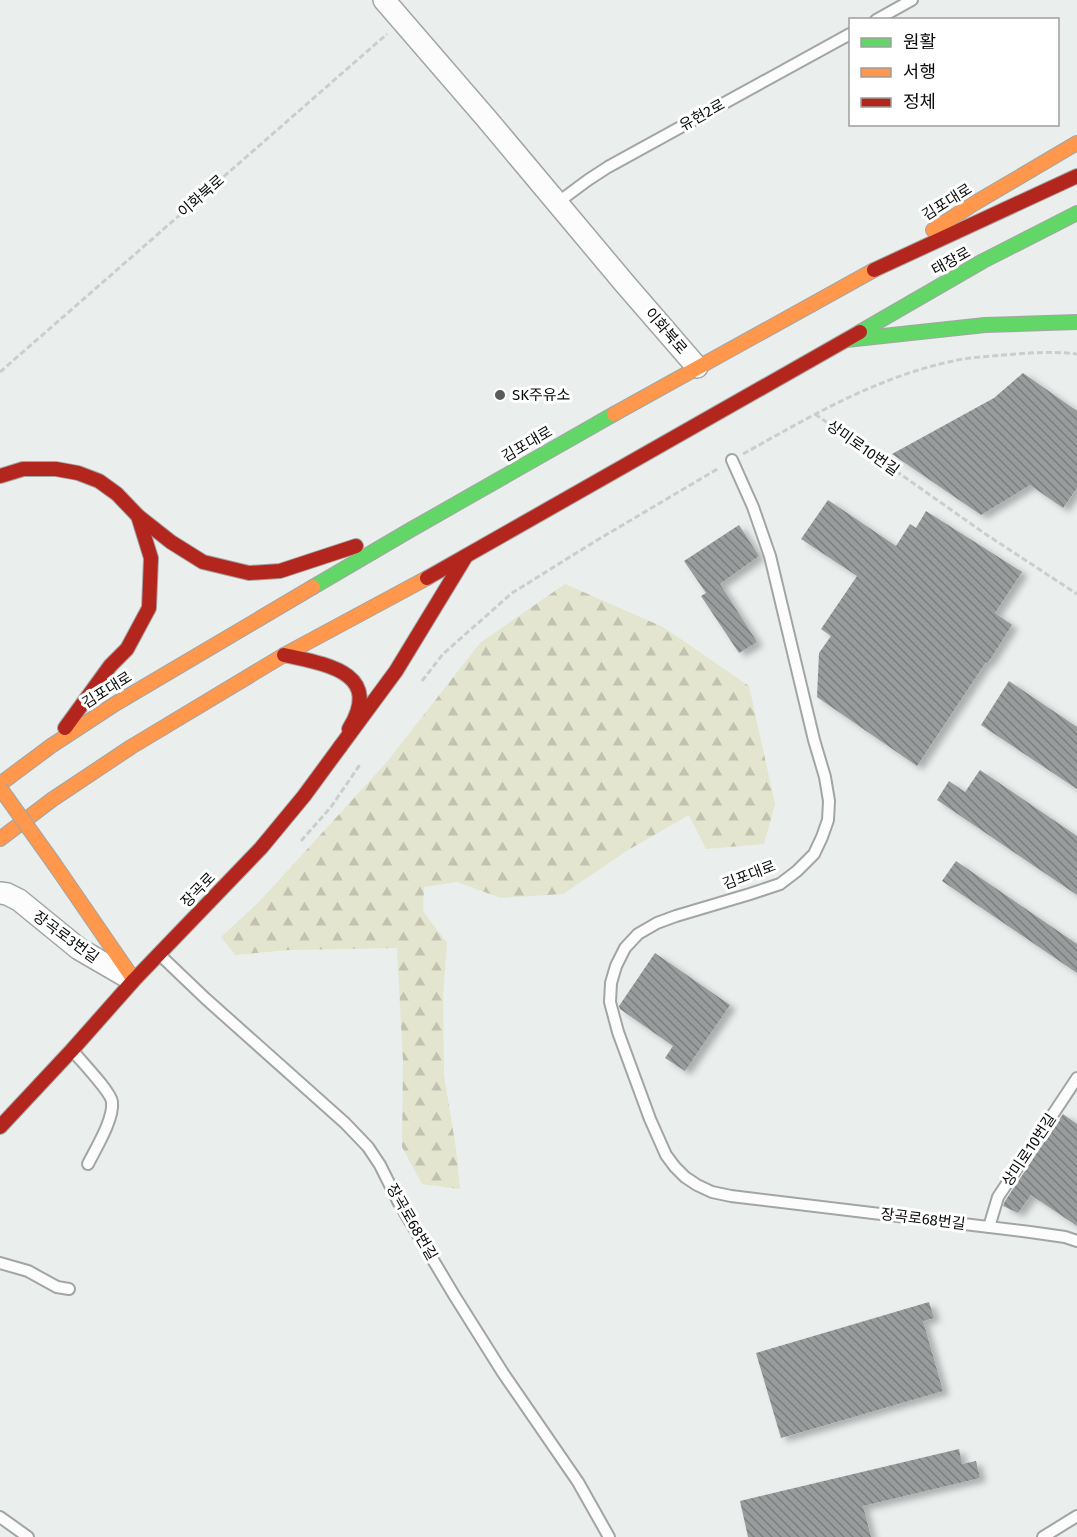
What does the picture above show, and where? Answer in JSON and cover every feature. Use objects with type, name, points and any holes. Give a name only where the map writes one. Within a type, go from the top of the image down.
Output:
[{"type":"main road","name":"김포대로","points":[[0,786],[51,746],[125,698],[412,529],[864,274],[975,203],[1077,143]]},
{"type":"main road","name":"태장로","points":[[864,274],[1077,176]]},
{"type":"main road","name":"태장로","points":[[843,341],[983,261],[1077,213]]},
{"type":"main road","points":[[0,839],[53,799],[131,747],[284,655],[466,556],[843,341],[985,325],[1077,322]]},
{"type":"main road","points":[[0,476],[22,469],[56,469],[78,473],[99,481],[171,542],[204,561],[249,573],[280,571],[412,529]]},
{"type":"main road","points":[[51,746],[110,666],[127,649],[149,608],[151,558],[138,516]]},
{"type":"main road","points":[[340,747],[396,671],[466,556]]},
{"type":"main road","points":[[284,655],[333,667],[347,674],[356,685],[360,698],[358,712],[340,747]]},
{"type":"main road","name":"장곡로","points":[[0,1127],[134,980],[261,848],[304,796],[340,747]]},
{"type":"main road","points":[[0,786],[134,980]]},
{"type":"street","name":"이화북로","points":[[384,0],[697,367]]},
{"type":"street","name":"장곡로3번길","points":[[0,893],[19,900],[79,949],[134,980]]},
{"type":"lane","points":[[880,18],[912,0]]},
{"type":"lane","name":"유현2로","points":[[557,203],[608,167],[849,35]]},
{"type":"lane","name":"김포대로","points":[[732,460],[753,507],[770,556],[825,777],[829,801],[828,820],[814,854],[780,884],[676,916],[657,923],[638,934],[625,948],[615,966],[610,1002],[618,1032],[650,1119],[666,1155],[675,1167],[685,1178],[712,1192],[768,1200]]},
{"type":"lane","name":"장곡로68번길","points":[[159,954],[228,1019],[359,1135],[380,1165],[399,1203],[454,1295],[503,1373],[578,1482],[609,1537]]},
{"type":"lane","points":[[72,1050],[107,1090],[112,1100],[109,1120],[88,1164]]},
{"type":"lane","name":"상미로10번길","points":[[989,1227],[998,1197],[1077,1078]]},
{"type":"lane","name":"장곡로68번길","points":[[768,1200],[989,1227],[1077,1241]]},
{"type":"lane","points":[[0,1263],[28,1271],[57,1287],[69,1290]]},
{"type":"lane","points":[[1043,1537],[1077,1516]]},
{"type":"lane","points":[[0,1517],[28,1537]]},
{"type":"path","name":"이화북로","points":[[0,372],[402,21]]},
{"type":"path","name":"상미로10번길","points":[[1077,354],[1028,353],[954,360],[898,376],[862,390],[815,414],[984,533],[1077,594]]},
{"type":"path","points":[[416,689],[443,654],[512,593],[732,460],[815,414]]},
{"type":"path","points":[[294,848],[331,807],[362,761]]},
{"type":"green space","points":[[565,584],[663,627],[749,686],[775,804],[764,844],[706,849],[689,815],[628,850],[563,894],[501,898],[457,882],[424,887],[423,911],[447,943],[443,996],[444,1075],[460,1189],[422,1184],[402,1147],[403,1062],[397,948],[288,950],[235,955],[221,937],[258,903],[386,763],[480,643]]},
{"type":"building","points":[[1023,373],[1077,411],[1077,488],[1063,508],[1030,485],[981,515],[892,454],[994,398]]},
{"type":"building","points":[[828,500],[896,546],[910,524],[916,528],[926,511],[1022,572],[995,613],[1012,625],[917,766],[817,697],[819,653],[831,636],[821,629],[857,576],[801,539]]},
{"type":"building","points":[[739,525],[759,556],[720,584],[757,642],[739,653],[701,596],[706,593],[684,561]]},
{"type":"building","points":[[1009,681],[1077,727],[1077,789],[981,725]]},
{"type":"building","points":[[980,770],[1077,836],[1077,895],[937,800],[949,781],[965,792]]},
{"type":"building","points":[[956,861],[1077,944],[1077,973],[942,881]]},
{"type":"building","points":[[655,953],[730,1005],[685,1071],[665,1058],[673,1046],[620,1009],[619,1006]]},
{"type":"building","points":[[1063,1114],[1077,1124],[1077,1226],[1031,1195],[1018,1213],[1003,1206]]},
{"type":"building","points":[[929,1302],[934,1318],[923,1321],[943,1391],[781,1438],[756,1353]]},
{"type":"building","points":[[959,1449],[962,1464],[976,1461],[980,1478],[863,1506],[871,1537],[748,1537],[740,1501]]},
{"type":"traffic: fast","points":[[860,332],[983,261],[1077,213]]},
{"type":"traffic: fast","points":[[846,340],[985,325],[1077,322]]},
{"type":"traffic: fast","points":[[313,587],[614,414]]},
{"type":"traffic: slow","points":[[933,230],[1077,143]]},
{"type":"traffic: slow","points":[[614,414],[874,270]]},
{"type":"traffic: slow","points":[[0,839],[53,799],[131,747],[284,655],[427,578]]},
{"type":"traffic: slow","points":[[0,784],[51,746],[115,704],[313,587]]},
{"type":"traffic: slow","points":[[0,788],[55,865]]},
{"type":"traffic: slow","points":[[55,865],[134,980]]},
{"type":"traffic: jam","points":[[874,270],[1077,176]]},
{"type":"traffic: jam","points":[[427,578],[860,332]]},
{"type":"traffic: jam","points":[[0,476],[23,469],[56,469],[78,473],[99,481],[171,542],[203,562],[249,573],[280,571],[356,546]]},
{"type":"traffic: jam","points":[[65,728],[110,666],[127,649],[149,608],[151,558],[138,516]]},
{"type":"traffic: jam","points":[[340,747],[396,671],[466,556]]},
{"type":"traffic: jam","points":[[284,655],[332,667],[355,683],[359,695],[358,710],[349,729]]},
{"type":"traffic: jam","points":[[0,1127],[134,980],[261,848],[304,796],[340,747]]},
{"type":"place","name":"SK주유소","points":[[500,395]]}]
